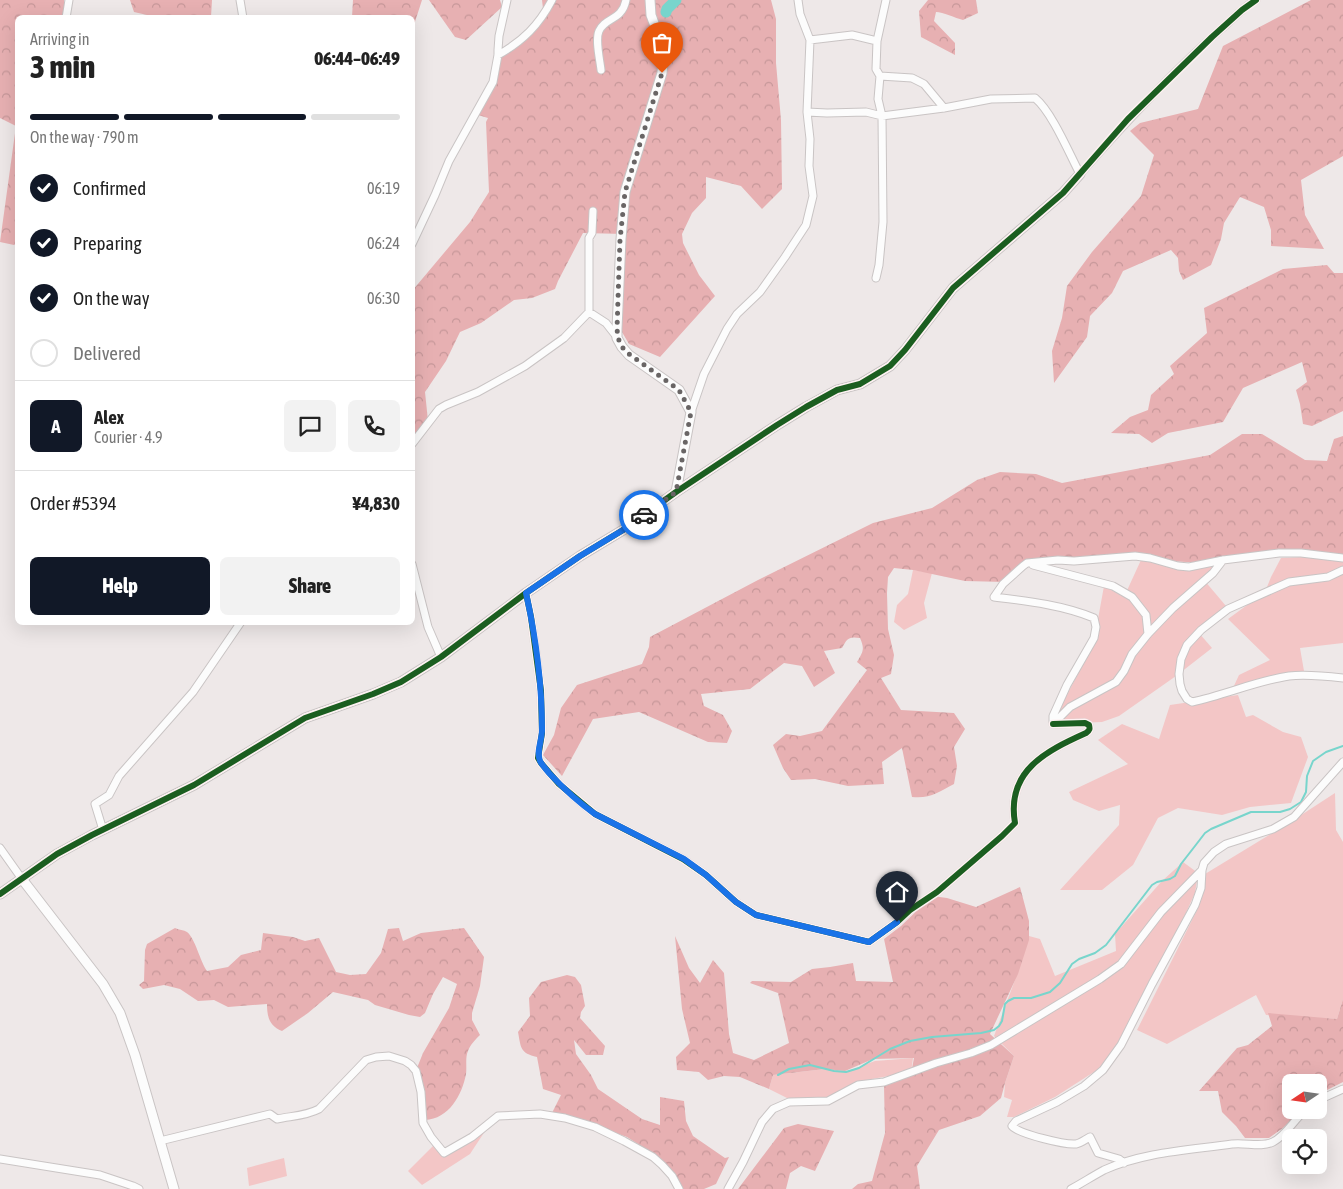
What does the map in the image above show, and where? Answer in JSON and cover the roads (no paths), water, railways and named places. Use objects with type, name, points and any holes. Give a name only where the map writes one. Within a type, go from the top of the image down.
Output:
[{"type":"street","points":[[66,15],[69,0]]},
{"type":"street","points":[[240,0],[242,15]]},
{"type":"street","points":[[415,238],[449,161],[493,82],[499,36],[507,0]]},
{"type":"street","points":[[498,54],[514,46],[524,38],[538,22],[552,0]]},
{"type":"street","points":[[601,70],[598,32],[603,25],[622,12],[626,0]]},
{"type":"street","points":[[618,338],[618,293],[625,192],[662,73],[664,50],[651,15],[650,0]]},
{"type":"street","points":[[676,492],[691,412],[704,374],[727,329],[737,314],[760,292],[806,225],[813,196],[809,166],[810,139],[807,112],[810,40],[800,14],[798,0]]},
{"type":"street","points":[[876,278],[880,265],[883,222],[882,116],[878,99],[880,76],[876,69],[877,41],[886,0]]},
{"type":"street","points":[[0,894],[57,854],[194,785],[305,718],[401,682],[441,657],[526,593],[580,556],[623,530],[676,492],[806,407],[836,390],[860,384],[890,366],[905,350],[953,288],[1063,193],[1128,119],[1212,37],[1256,0]]},
{"type":"street","points":[[810,40],[852,35],[877,41]]},
{"type":"street","points":[[880,76],[912,78],[924,84],[944,108]]},
{"type":"street","points":[[807,112],[827,114],[866,112],[882,116],[944,108],[991,99],[1035,98],[1052,120],[1080,174]]},
{"type":"street","points":[[415,440],[439,409],[478,392],[525,366],[564,338],[590,312],[589,238],[592,233],[593,211]]},
{"type":"street","points":[[590,312],[606,323],[629,354],[679,390],[691,412]]},
{"type":"street","points":[[1053,724],[1053,716],[1067,685],[1094,638],[1096,627],[1094,618],[1079,612],[994,597],[1003,584],[1028,563],[1135,556],[1178,566],[1189,566],[1279,553],[1301,553],[1343,558]]},
{"type":"street","points":[[1053,724],[1070,707],[1116,682],[1132,654],[1148,634],[1173,608],[1214,573],[1223,560]]},
{"type":"street","points":[[1028,563],[1112,586],[1132,597],[1146,615],[1148,634]]},
{"type":"street","points":[[1343,570],[1328,576],[1289,582],[1228,609],[1187,645],[1181,659],[1179,674],[1182,691],[1187,699],[1192,702],[1264,681],[1291,676],[1343,678]]},
{"type":"street","points":[[415,576],[428,628],[441,657]]},
{"type":"street","points":[[526,593],[541,691],[542,733],[538,758],[541,763],[559,784],[595,814],[684,859],[706,875],[736,902],[756,915],[774,920],[869,942],[937,892],[1002,836],[1015,823],[1012,810],[1016,791],[1031,764],[1060,745],[1086,733],[1090,728],[1089,724],[1085,723],[1053,724]]},
{"type":"street","points":[[103,830],[95,804],[109,796],[119,776],[193,692],[239,625]]},
{"type":"street","points":[[1124,1163],[1119,1159],[1098,1153],[1090,1137],[1077,1144],[1060,1142],[1026,1134],[1015,1130],[1012,1126],[1016,1121],[1057,1102],[1084,1086],[1103,1070],[1121,1045],[1195,905],[1201,888],[1204,863],[1214,852],[1226,844],[1273,829],[1294,817],[1343,762]]},
{"type":"street","points":[[0,848],[104,984],[120,1013],[135,1055],[174,1189]]},
{"type":"street","points":[[728,1189],[762,1122],[773,1109],[789,1102],[828,1101],[858,1085],[884,1082],[991,1044],[1100,980],[1121,964],[1161,912],[1202,870]]},
{"type":"street","points":[[160,1140],[270,1114],[277,1119],[310,1114],[319,1109],[366,1060],[389,1056],[405,1060],[416,1071],[423,1123],[444,1153],[472,1137],[498,1116],[540,1114],[565,1118],[595,1128],[624,1141],[653,1157],[672,1176],[679,1189]]},
{"type":"street","points":[[1328,1096],[1343,1089]]},
{"type":"street","points":[[1071,1189],[1105,1170],[1157,1154],[1241,1142],[1264,1145],[1284,1135],[1296,1119]]},
{"type":"street","points":[[0,1159],[100,1175],[139,1189]]},
{"type":"waterway","points":[[666,12],[676,0]]},
{"type":"waterway","points":[[778,1075],[789,1069],[810,1065],[846,1072],[859,1068],[890,1049],[910,1041],[994,1030],[1002,1021],[1005,1004],[1008,1001],[1014,998],[1031,998],[1050,992],[1060,983],[1072,964],[1095,953],[1106,945],[1152,885],[1175,876],[1181,864],[1205,833],[1251,812],[1280,812],[1290,809],[1301,802],[1306,792],[1307,776],[1313,761],[1326,752],[1343,746]]}]
